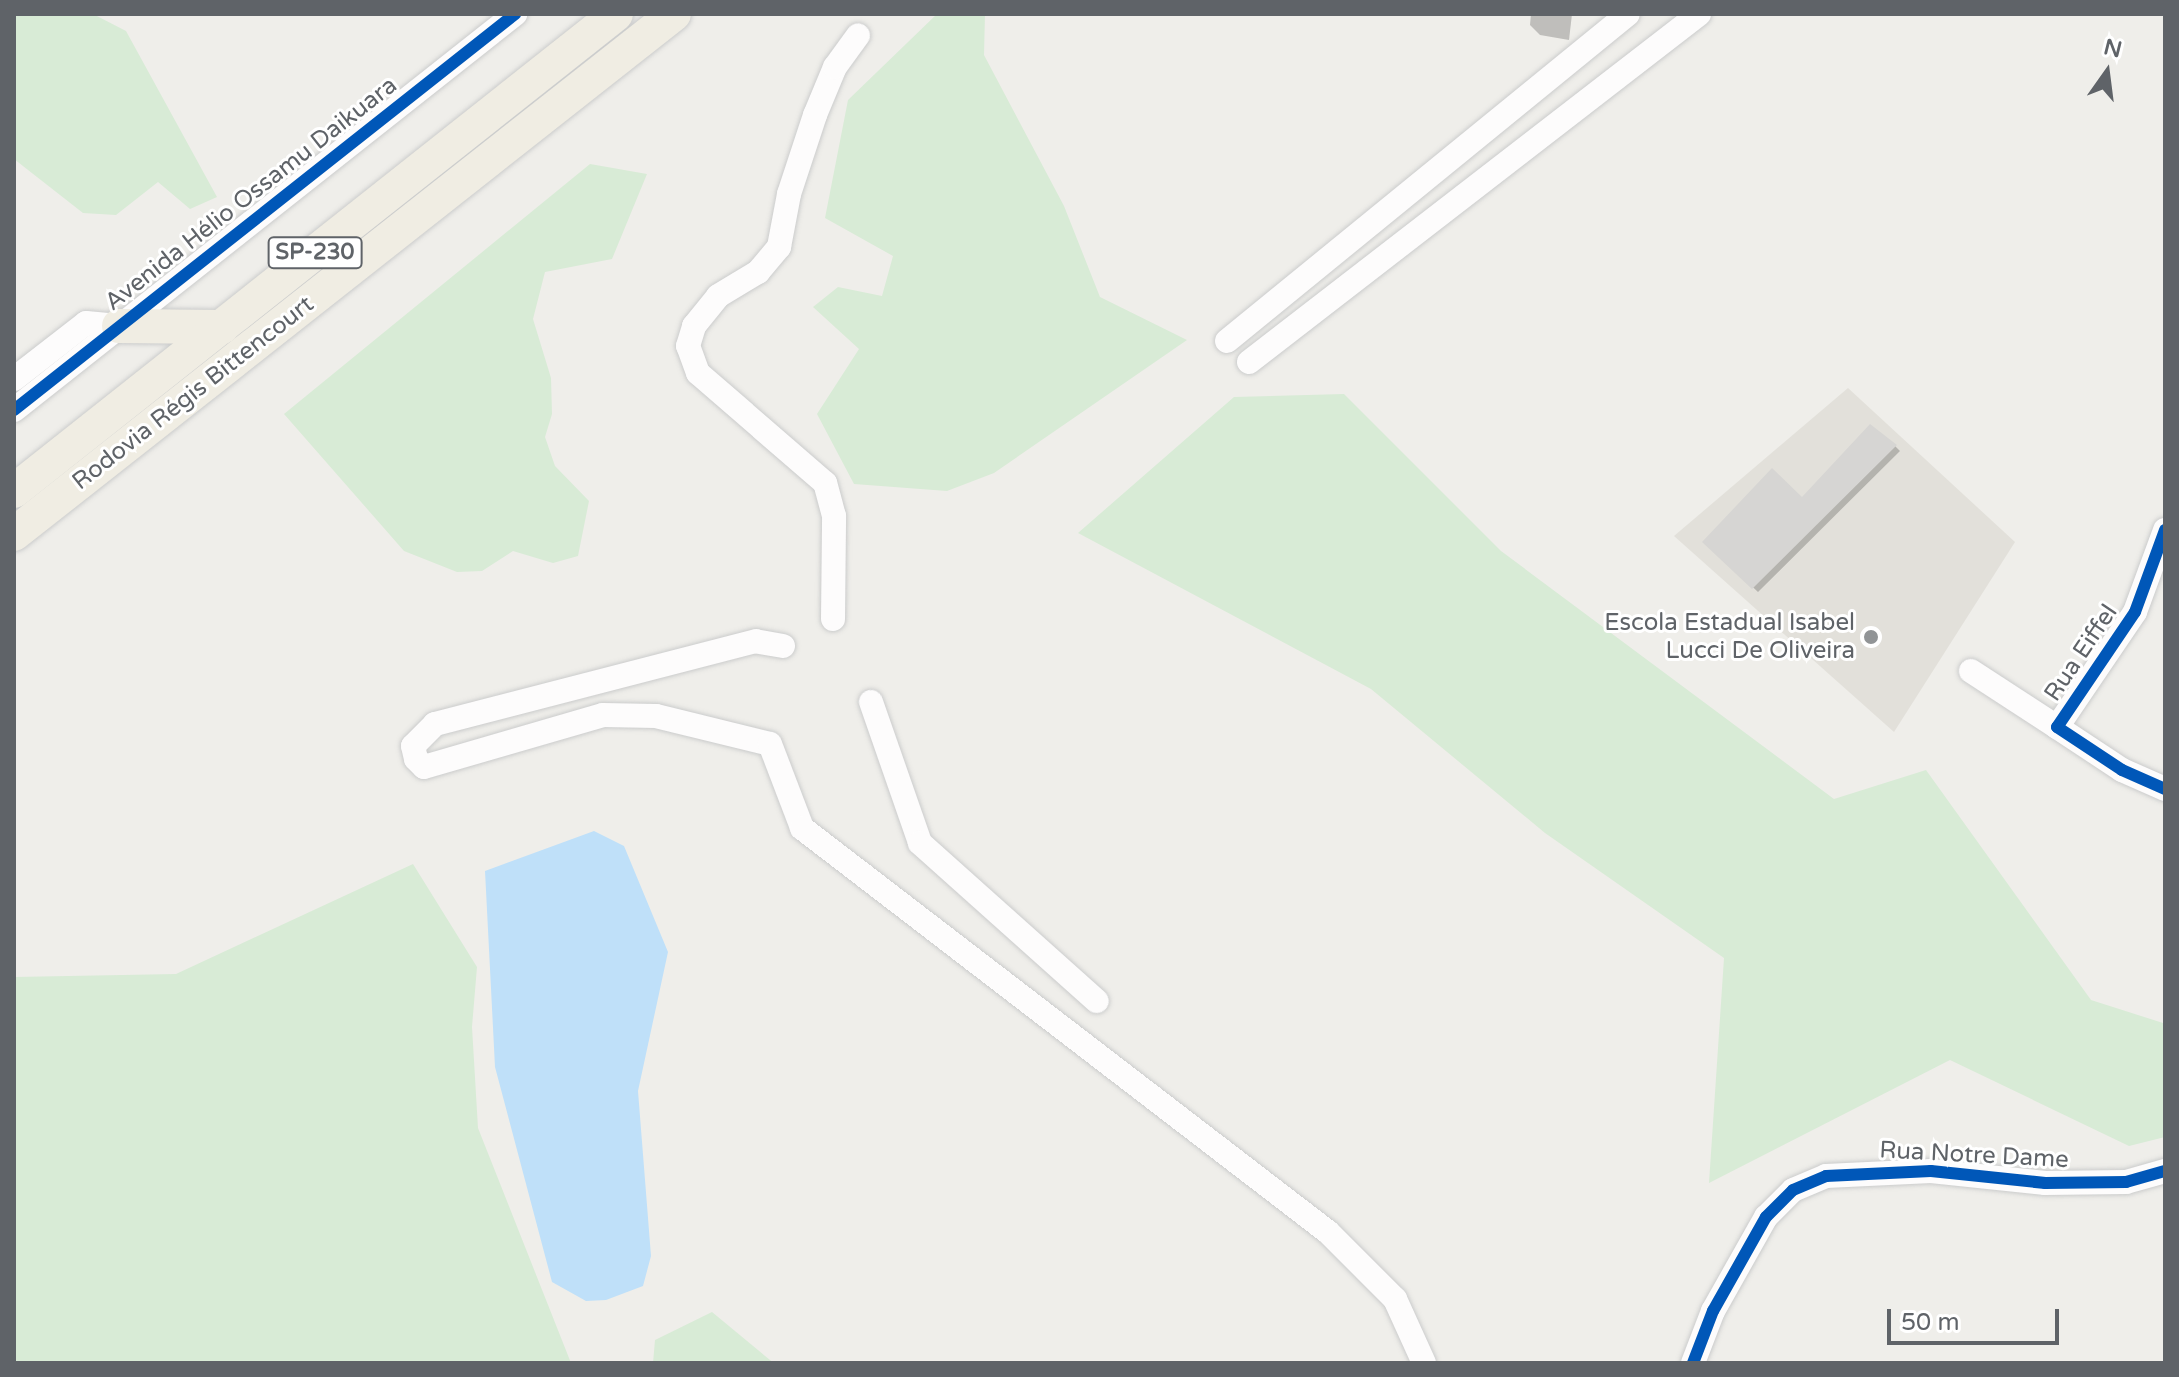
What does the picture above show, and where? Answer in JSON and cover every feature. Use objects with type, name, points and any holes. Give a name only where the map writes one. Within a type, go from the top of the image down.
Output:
[{"type":"highway","name":"Rodovia Régis Bittencourt","points":[[14,491],[616,14]]},
{"type":"highway","name":"Rodovia Régis Bittencourt","points":[[14,534],[674,14]]},
{"type":"highway","points":[[102,324],[222,327]]},
{"type":"street","name":"Avenida Hélio Ossamu Daikuara","points":[[14,410],[102,324],[515,14]]},
{"type":"street","points":[[1227,341],[1628,14]]},
{"type":"street","points":[[1249,362],[1699,14]]},
{"type":"street","points":[[833,619],[834,516],[825,483],[698,373],[688,346],[694,326],[718,296],[758,272],[779,247],[789,194],[815,115],[835,67],[858,35]]},
{"type":"street","points":[[14,379],[102,324]]},
{"type":"street","name":"Rua Eiffel","points":[[2165,530],[2158,574],[2119,642],[2057,727],[2122,770],[2165,789]]},
{"type":"street","points":[[783,646],[756,641],[435,724],[413,746],[416,759],[424,767],[603,715],[656,716],[770,744],[802,828],[1328,1232],[1395,1299],[1424,1363]]},
{"type":"street","points":[[1971,671],[2057,727]]},
{"type":"street","points":[[871,702],[920,843],[1097,1001]]},
{"type":"street","name":"Rua Notre Dame","points":[[1693,1363],[1713,1311],[1766,1217],[1793,1190],[1826,1176],[1931,1171],[2045,1183],[2126,1182],[2165,1171]]},
{"type":"shaded area","name":"Escola Estadual Isabel Lucci De Oliveira","points":[[1848,388],[2015,542],[1894,732],[1674,536]]},
{"type":"green space","points":[[14,14],[93,14],[126,31],[217,197],[190,209],[158,182],[116,215],[83,213],[14,159]]},
{"type":"green space","points":[[937,14],[985,14],[984,55],[1064,206],[1100,297],[1187,340],[994,473],[947,491],[854,484],[817,414],[859,349],[813,307],[838,287],[882,296],[893,256],[825,218],[848,100]]},
{"type":"green space","points":[[590,164],[647,174],[612,259],[545,272],[533,319],[551,378],[552,414],[545,437],[555,466],[589,501],[578,556],[553,563],[513,551],[482,571],[457,572],[404,551],[284,414]]},
{"type":"green space","points":[[1344,394],[1501,551],[1834,799],[1926,770],[2091,1000],[2163,1023],[2165,1137],[2129,1146],[1950,1060],[1709,1183],[1724,958],[1545,833],[1371,689],[1078,533],[1234,397]]},
{"type":"green space","points":[[413,864],[477,967],[472,1027],[478,1128],[571,1363],[14,1363],[14,977],[176,974]]},
{"type":"green space","points":[[712,1312],[774,1363],[653,1363],[655,1340]]},
{"type":"water","points":[[594,831],[624,846],[668,952],[638,1091],[651,1256],[643,1286],[606,1300],[586,1301],[552,1282],[495,1067],[485,871]]},
{"type":"building","points":[[1870,424],[1897,445],[1752,589],[1702,542],[1772,468],[1802,497]]},
{"type":"cycle path","points":[[14,410],[515,14]]},
{"type":"cycle path","points":[[2165,530],[2135,612],[2057,727],[2122,770],[2165,789]]},
{"type":"cycle path","points":[[1693,1363],[1713,1311],[1766,1217],[1793,1190],[1826,1176],[1931,1171],[2045,1183],[2126,1182],[2165,1171]]},
{"type":"place","name":"Escola Estadual Isabel Lucci De Oliveira","points":[[1871,637]]}]
